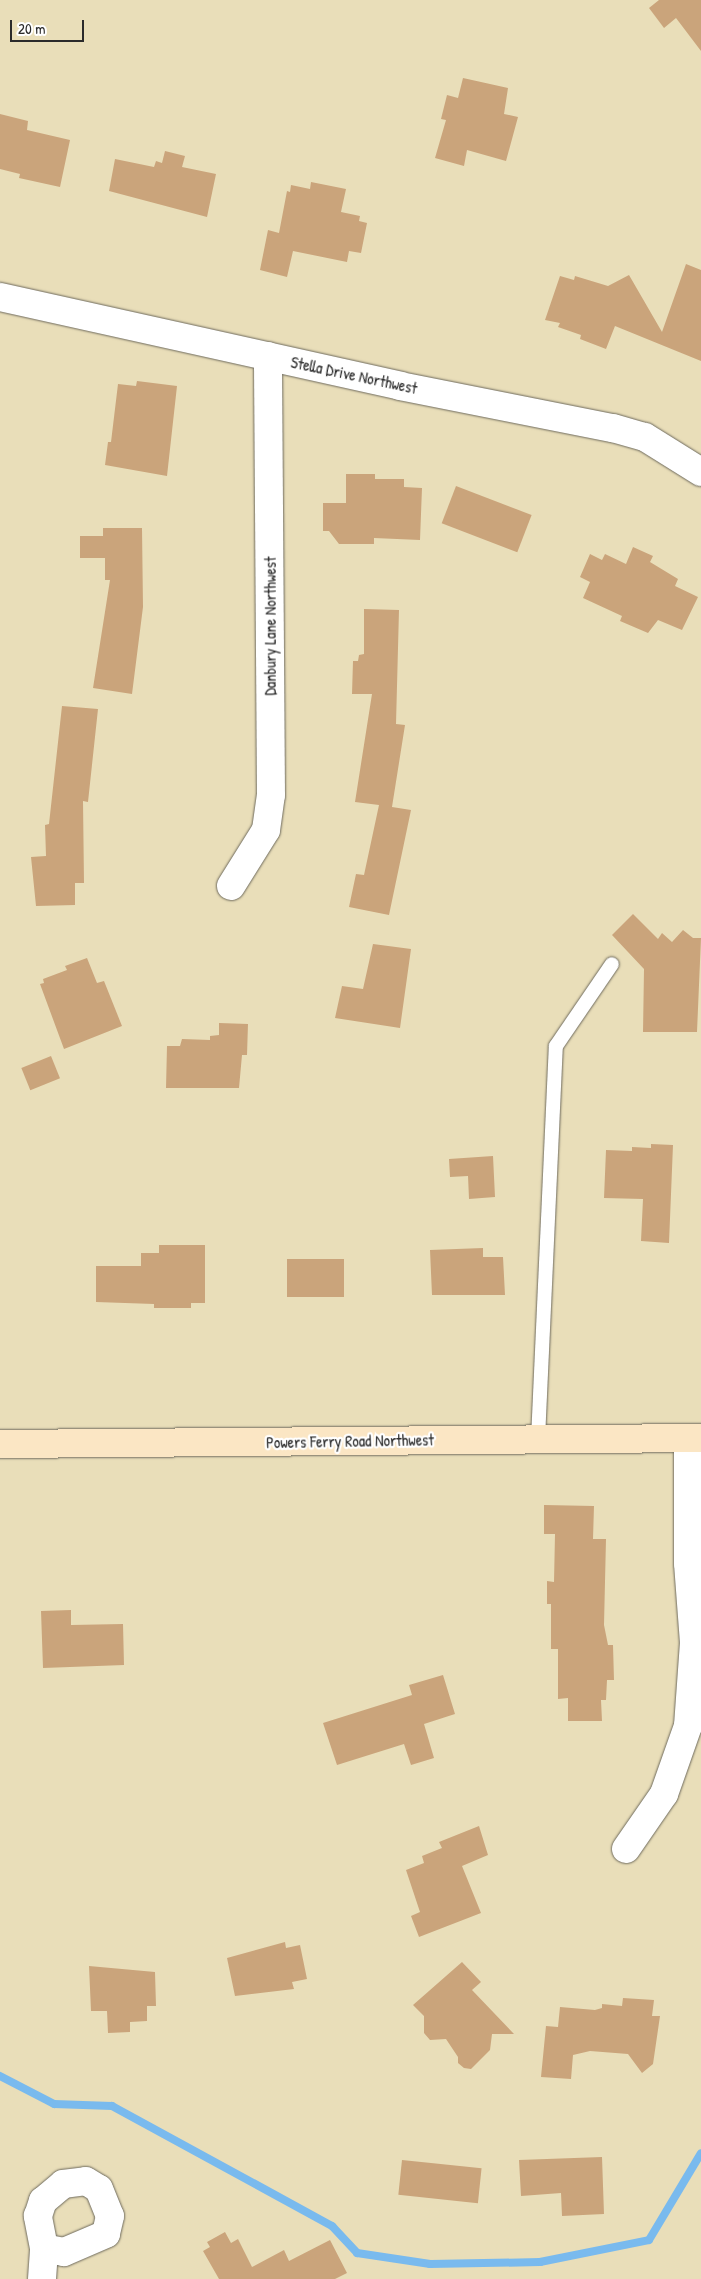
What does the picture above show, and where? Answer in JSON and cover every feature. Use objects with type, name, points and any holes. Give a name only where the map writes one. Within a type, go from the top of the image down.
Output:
[{"type":"street","name":"Stella Drive Northwest","points":[[0,297],[268,356],[613,428],[645,437],[701,472]]},
{"type":"street","name":"Danbury Lane Northwest","points":[[230,886],[266,830],[271,795],[268,356]]},
{"type":"street","name":"Powers Ferry Road Northwest","points":[[0,1444],[694,1439]]},
{"type":"street","points":[[626,1849],[664,1794],[688,1726],[694,1643],[688,1563],[694,1439]]},
{"type":"street","points":[[42,2279],[44,2248]]},
{"type":"lane","points":[[538,1439],[556,1046],[612,964]]},
{"type":"building","points":[[659,0],[701,0],[701,51],[676,18],[664,28],[649,8]]},
{"type":"building","points":[[463,78],[508,88],[504,114],[518,117],[506,161],[467,150],[464,166],[435,158],[446,120],[441,119],[447,95],[458,98]]},
{"type":"building","points":[[0,114],[28,121],[27,130],[70,140],[60,187],[19,178],[20,174],[0,169]]},
{"type":"building","points":[[165,151],[185,156],[182,167],[216,174],[207,217],[109,191],[115,159],[154,167],[156,161],[162,163]]},
{"type":"building","points":[[311,182],[346,189],[341,212],[360,216],[359,221],[367,223],[361,253],[349,251],[347,262],[293,251],[287,277],[260,270],[268,230],[279,233],[287,191],[290,192],[291,185],[310,189]]},
{"type":"building","points":[[686,264],[701,270],[701,361],[615,326],[606,349],[580,339],[581,335],[558,327],[560,323],[545,320],[560,276],[574,280],[575,276],[608,286],[629,275],[662,332]]},
{"type":"building","points":[[137,381],[177,386],[167,476],[105,465],[108,442],[111,442],[118,384],[136,386]]},
{"type":"building","points":[[346,474],[375,474],[375,479],[404,479],[404,487],[422,488],[420,540],[374,538],[374,544],[339,544],[329,531],[323,531],[323,503],[346,503]]},
{"type":"building","points":[[456,486],[532,515],[517,552],[442,523]]},
{"type":"building","points":[[103,528],[142,528],[143,607],[132,694],[93,688],[110,580],[105,580],[105,558],[80,558],[80,536],[103,536]]},
{"type":"building","points":[[633,547],[653,556],[650,562],[678,579],[675,586],[698,597],[682,630],[658,620],[648,633],[620,621],[622,616],[583,598],[590,582],[580,577],[590,554],[602,560],[605,554],[626,564]]},
{"type":"building","points":[[364,609],[399,610],[396,724],[405,725],[392,807],[411,810],[389,915],[349,907],[356,874],[364,875],[379,805],[355,802],[372,694],[352,694],[353,661],[358,661],[359,655],[364,654]]},
{"type":"building","points":[[62,706],[98,709],[88,802],[83,801],[84,883],[75,883],[75,905],[36,906],[31,857],[46,856],[45,825],[49,824]]},
{"type":"building","points":[[633,914],[658,939],[662,933],[672,942],[683,930],[693,938],[701,938],[697,1032],[643,1032],[644,969],[612,935]]},
{"type":"building","points":[[373,944],[411,949],[400,1028],[335,1018],[342,986],[363,989]]},
{"type":"building","points":[[87,958],[97,983],[104,981],[122,1026],[64,1049],[40,984],[44,983],[43,979],[67,970],[65,966]]},
{"type":"building","points":[[219,1023],[248,1024],[247,1055],[242,1055],[239,1088],[166,1088],[167,1046],[180,1046],[182,1039],[210,1040],[210,1036],[219,1035]]},
{"type":"building","points":[[51,1056],[60,1078],[30,1090],[21,1068]]},
{"type":"building","points":[[651,1144],[673,1145],[669,1243],[641,1241],[643,1199],[604,1198],[606,1150],[632,1151],[632,1147],[651,1148]]},
{"type":"building","points":[[493,1156],[495,1197],[469,1199],[468,1176],[450,1177],[449,1159]]},
{"type":"building","points":[[159,1245],[205,1245],[205,1303],[191,1303],[191,1308],[154,1308],[154,1304],[96,1302],[96,1266],[141,1266],[141,1253],[159,1253]]},
{"type":"building","points":[[483,1248],[483,1257],[503,1257],[505,1295],[432,1295],[430,1250]]},
{"type":"building","points":[[287,1259],[344,1259],[344,1297],[287,1297]]},
{"type":"building","points":[[544,1505],[594,1506],[593,1539],[606,1539],[604,1625],[608,1645],[613,1645],[614,1680],[607,1680],[606,1700],[601,1700],[602,1721],[568,1721],[568,1698],[558,1699],[558,1649],[551,1649],[551,1604],[547,1604],[547,1581],[554,1582],[555,1534],[544,1534]]},
{"type":"building","points":[[71,1610],[71,1625],[123,1624],[124,1665],[43,1668],[41,1611]]},
{"type":"building","points":[[443,1675],[455,1714],[424,1724],[434,1758],[411,1765],[404,1744],[337,1765],[323,1723],[412,1695],[409,1685]]},
{"type":"building","points":[[479,1826],[488,1855],[462,1866],[481,1913],[419,1937],[411,1916],[420,1912],[406,1870],[424,1863],[422,1856],[442,1848],[439,1842]]},
{"type":"building","points":[[285,1942],[286,1948],[300,1945],[307,1979],[292,1982],[294,1989],[235,1996],[227,1958]]},
{"type":"building","points":[[462,1962],[481,1982],[472,1990],[514,2034],[492,2034],[490,2050],[471,2069],[464,2068],[458,2063],[458,2057],[446,2039],[430,2040],[424,2033],[424,2016],[413,2005]]},
{"type":"building","points":[[89,1966],[155,1972],[156,2006],[147,2006],[147,2021],[130,2022],[130,2032],[108,2033],[107,2011],[91,2011]]},
{"type":"building","points":[[623,1998],[654,2000],[652,2016],[660,2016],[653,2064],[642,2073],[628,2054],[590,2051],[573,2055],[571,2079],[541,2077],[546,2026],[558,2027],[560,2007],[595,2010],[602,2008],[602,2004],[622,2006]]},
{"type":"building","points":[[602,2157],[604,2214],[562,2216],[561,2193],[521,2196],[519,2160]]},
{"type":"building","points":[[402,2160],[482,2168],[478,2203],[398,2195]]},
{"type":"building","points":[[225,2232],[231,2243],[238,2239],[252,2267],[284,2250],[289,2261],[330,2240],[347,2273],[335,2279],[219,2279],[203,2251],[210,2247],[207,2242]]},
{"type":"waterway","points":[[0,2076],[54,2104],[112,2106],[332,2226],[357,2253],[430,2264],[540,2262],[649,2240],[701,2153]]}]
